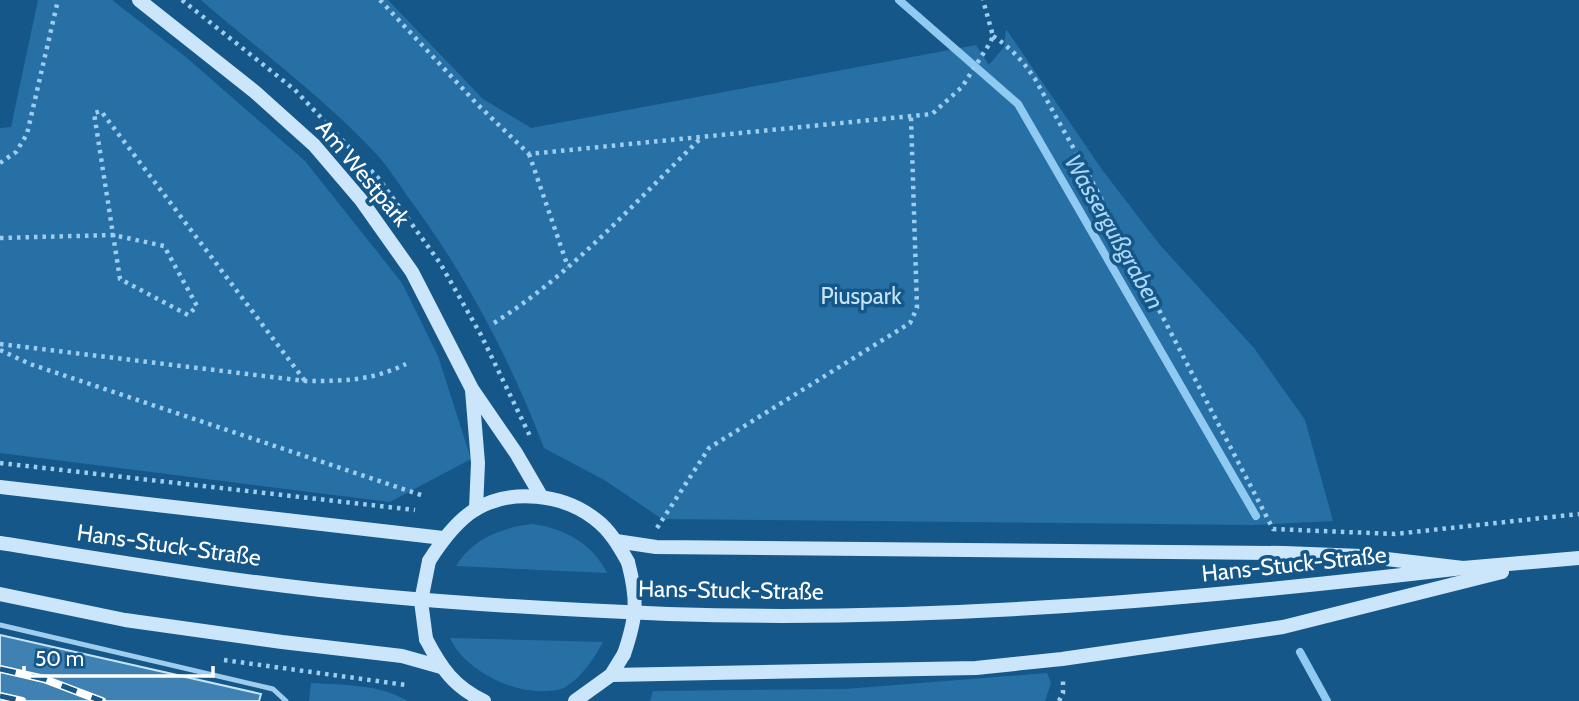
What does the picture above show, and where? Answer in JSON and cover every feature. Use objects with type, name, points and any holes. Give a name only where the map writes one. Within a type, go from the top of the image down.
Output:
[{"type":"main road","name":"Am Westpark","points":[[139,0],[255,92],[304,136],[361,200],[412,272],[471,389],[516,453],[541,496]]},
{"type":"main road","name":"Am Westpark","points":[[471,389],[478,463],[476,509]]},
{"type":"main road","points":[[0,487],[443,538]]},
{"type":"main road","points":[[484,701],[467,693],[441,667],[426,639],[421,601],[429,561],[443,538],[476,509],[507,498],[541,496],[570,504],[596,519],[617,541],[628,562],[636,592],[635,624],[624,654],[611,675],[575,701]]},
{"type":"main road","points":[[617,541],[656,547],[1284,553],[1361,556],[1463,568],[1579,558]]},
{"type":"main road","name":"Hans-Stuck-Straße","points":[[0,543],[219,577],[379,596],[670,614],[931,612],[1107,604],[1284,589],[1463,568]]},
{"type":"main road","points":[[611,675],[976,668],[1062,659],[1283,626],[1538,563]]},
{"type":"main road","points":[[0,594],[125,620],[402,656],[441,667]]},
{"type":"lane","points":[[0,625],[273,689],[286,701]]},
{"type":"path","points":[[0,163],[16,152],[27,134],[58,0]]},
{"type":"path","points":[[380,0],[467,94],[529,154],[568,267]]},
{"type":"path","points":[[982,0],[993,36],[1010,47],[1035,79],[1094,185],[1273,529],[1395,534],[1579,514]]},
{"type":"path","points":[[529,154],[932,114],[942,107],[970,75],[993,36]]},
{"type":"path","points":[[0,238],[113,235],[164,246],[197,306],[188,314],[120,279],[113,235],[94,113],[101,111],[305,381]]},
{"type":"path","points":[[657,528],[709,448],[909,323],[917,309],[911,117]]},
{"type":"path","points":[[494,323],[518,308],[568,267],[702,137]]},
{"type":"path","points":[[440,263],[481,335],[533,440]]},
{"type":"path","points":[[0,344],[305,381],[354,381],[390,372],[407,363]]},
{"type":"path","points":[[0,350],[30,364],[424,496]]},
{"type":"path","points":[[0,463],[415,510]]},
{"type":"path","points":[[216,659],[405,685]]},
{"type":"green space","points":[[38,0],[112,0],[187,58],[305,161],[402,283],[438,356],[471,459],[390,502],[0,453],[0,128],[11,127]]},
{"type":"green space","name":"Piuspark","points":[[201,0],[388,0],[483,99],[531,128],[976,45],[989,65],[1004,47],[1006,29],[1103,171],[1160,245],[1254,348],[1305,420],[1333,521],[1253,525],[662,519],[606,481],[544,448],[485,318],[449,256],[384,163],[315,96]]},
{"type":"green space","points":[[533,524],[576,539],[594,553],[607,573],[456,566],[471,548],[489,536]]},
{"type":"green space","points":[[450,638],[603,642],[586,668],[570,684],[549,691],[532,691],[515,687],[483,673],[469,663]]},
{"type":"green space","points":[[1047,673],[1051,683],[1045,701],[650,701],[653,691],[845,689]]},
{"type":"green space","points":[[311,683],[373,688],[408,701],[309,701]]},
{"type":"building","points":[[0,635],[261,694],[259,701],[0,701]]},
{"type":"waterway","name":"Wassergußgraben","points":[[899,0],[1018,104],[1256,516]]},
{"type":"waterway","name":"Wassergußgraben","points":[[1300,652],[1327,701]]},
{"type":"railway","points":[[0,669],[44,679],[102,701]]},
{"type":"railway","points":[[0,696],[22,701]]}]
